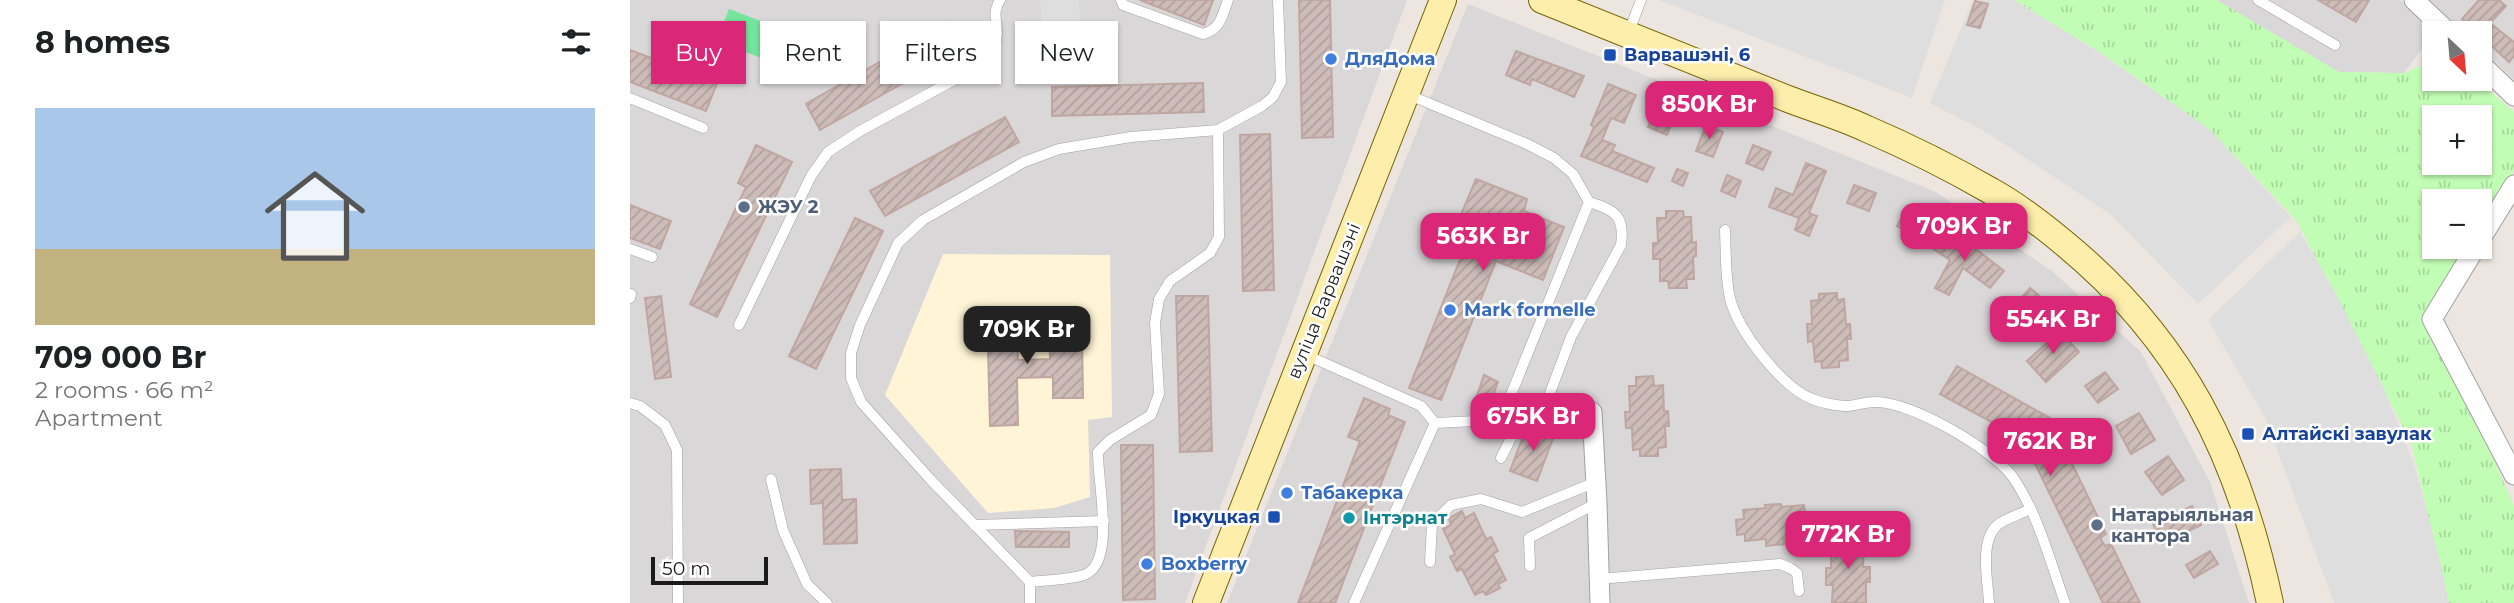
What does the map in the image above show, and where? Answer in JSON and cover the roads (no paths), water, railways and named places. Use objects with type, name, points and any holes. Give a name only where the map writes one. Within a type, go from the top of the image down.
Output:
[{"type":"main road","name":"вуліца Варвашэні","points":[[1206,603],[1443,0]]},
{"type":"main road","points":[[1542,0],[1865,128],[1918,152],[1993,192],[2042,225],[2092,266],[2165,348],[2211,425],[2241,493],[2256,539],[2270,603]]},
{"type":"street","points":[[2414,0],[2436,21]]},
{"type":"street","points":[[2492,75],[2514,96]]},
{"type":"street","points":[[2492,221],[2514,185]]},
{"type":"street","points":[[2469,259],[2432,319],[2514,475]]},
{"type":"street","points":[[1592,412],[1598,503],[1600,603]]},
{"type":"lane","points":[[740,325],[811,176],[828,152],[860,131],[989,61],[996,44],[998,31],[994,14],[1000,0]]},
{"type":"lane","points":[[1121,0],[1123,5],[1134,11],[1203,34],[1213,32],[1219,25],[1228,0]]},
{"type":"lane","points":[[1030,603],[1030,582],[861,402],[851,378],[851,353],[860,325],[898,243],[923,220],[1024,162],[1059,149],[1131,137],[1218,130],[1262,106],[1273,97],[1281,82],[1278,0]]},
{"type":"lane","points":[[1628,34],[1641,0]]},
{"type":"lane","points":[[2258,0],[2335,46]]},
{"type":"lane","points":[[1405,93],[1554,158],[1573,174],[1589,201],[1618,216],[1623,229],[1621,245],[1571,337],[1547,401],[1519,422],[1501,458]]},
{"type":"lane","points":[[630,98],[703,128]]},
{"type":"lane","points":[[1030,582],[1086,575],[1100,561],[1104,522],[1097,473],[1098,452],[1110,440],[1151,415],[1159,394],[1155,323],[1159,299],[1170,281],[1210,253],[1219,237],[1218,130]]},
{"type":"lane","points":[[1435,423],[1476,421],[1508,402],[1589,201]]},
{"type":"lane","points":[[1724,230],[1729,297],[1736,315],[1765,359],[1797,391],[1813,399],[1846,406],[1877,401],[1925,415],[1989,455],[2011,475],[2031,509],[2065,603]]},
{"type":"lane","points":[[630,249],[652,257]]},
{"type":"lane","points":[[1303,353],[1421,405],[1435,423]]},
{"type":"lane","points":[[630,403],[646,410],[665,425],[677,450],[678,603]]},
{"type":"lane","points":[[1354,603],[1435,423]]},
{"type":"lane","points":[[771,479],[783,530],[807,584],[827,603]]},
{"type":"lane","points":[[1430,562],[1432,524],[1451,505],[1481,499],[1522,512],[1596,482]]},
{"type":"lane","points":[[1530,566],[1529,538],[1598,503]]},
{"type":"lane","points":[[1989,603],[1987,545],[1991,532],[1999,524],[2031,509]]},
{"type":"lane","points":[[974,525],[1104,522]]},
{"type":"lane","points":[[1599,579],[1780,564],[1797,573],[1799,591]]},
{"type":"place","name":"Варвашэні, 6","points":[[1610,55]]},
{"type":"place","name":"ДляДома","points":[[1331,59]]},
{"type":"place","name":"ЖЭУ 2","points":[[744,207]]},
{"type":"place","name":"Mark formelle","points":[[1450,310]]},
{"type":"place","name":"Алтайскі завулак","points":[[2248,434]]},
{"type":"place","name":"Табакерка","points":[[1287,493]]},
{"type":"place","name":"Іркуцкая","points":[[1274,517]]},
{"type":"place","name":"Інтэрнат","points":[[1349,518]]},
{"type":"place","name":"Натарыяльная кантора","points":[[2097,525]]},
{"type":"place","name":"Boxberry","points":[[1147,564]]}]
